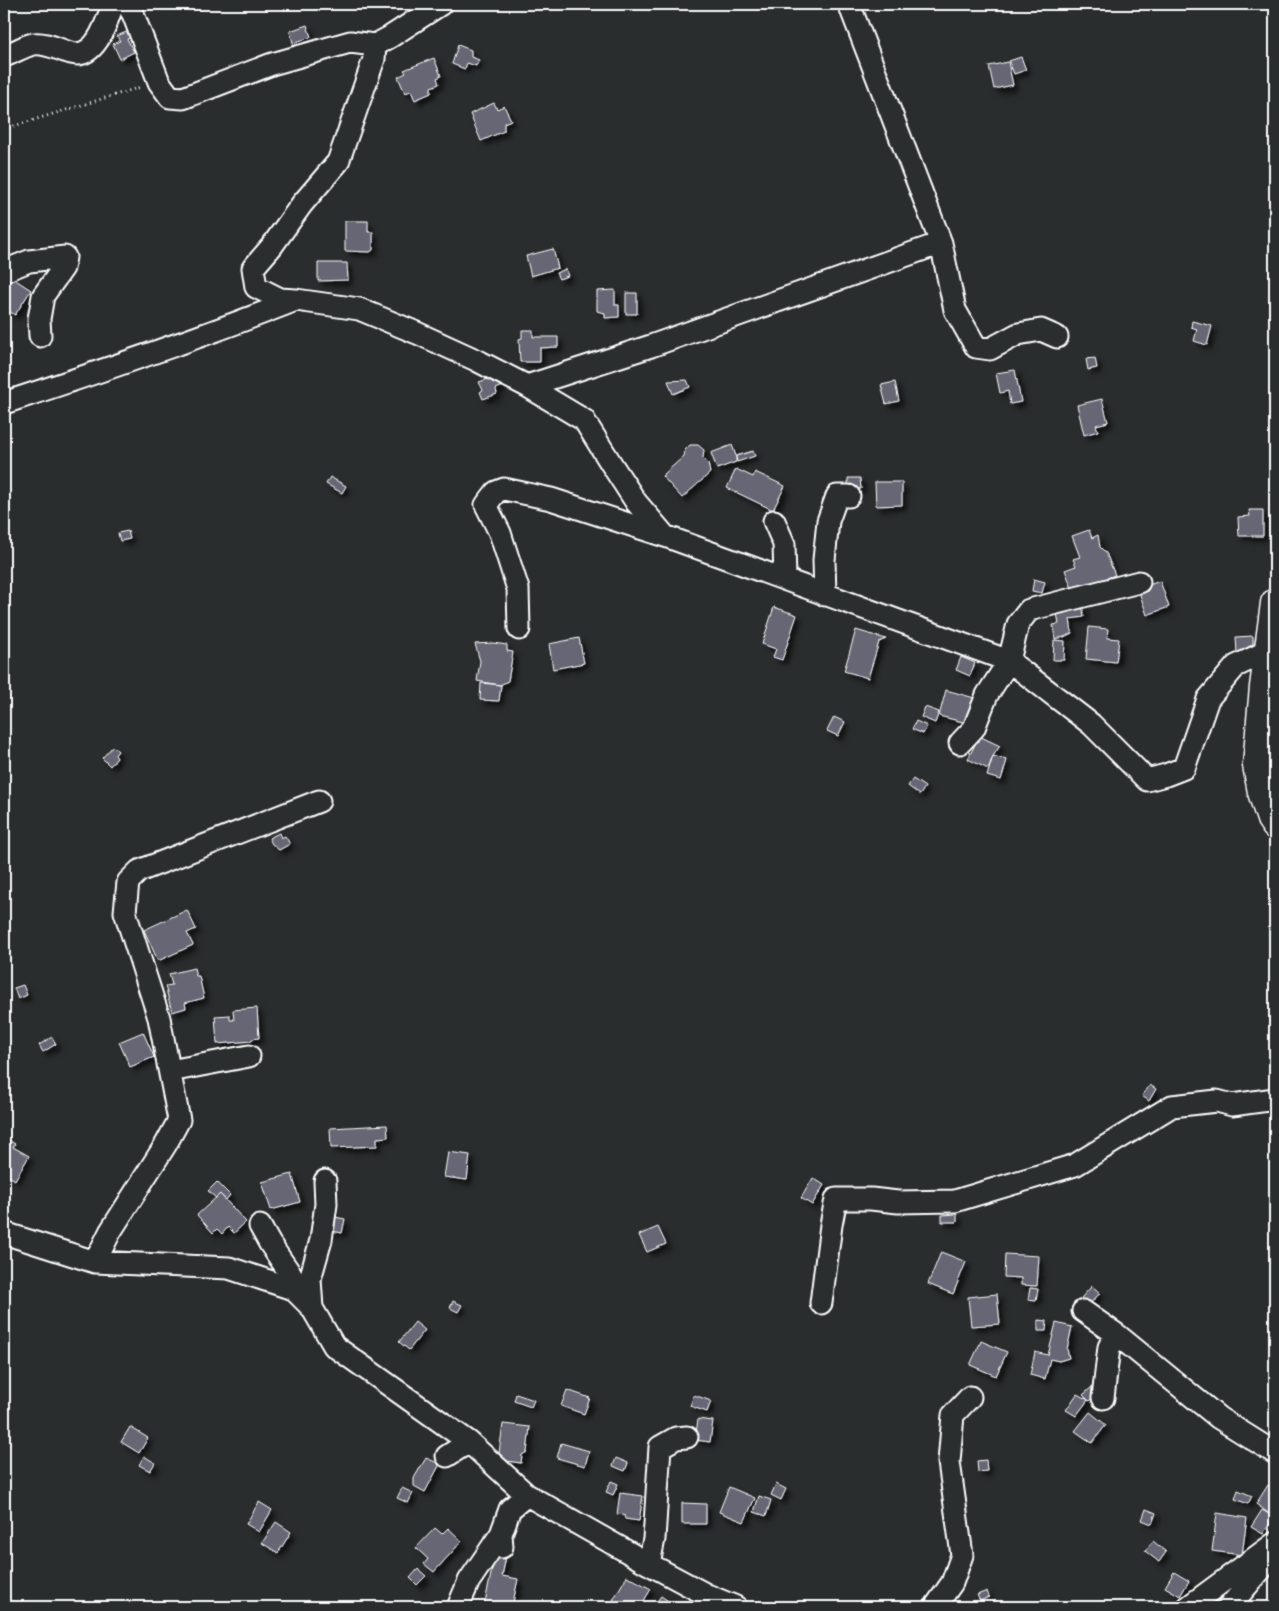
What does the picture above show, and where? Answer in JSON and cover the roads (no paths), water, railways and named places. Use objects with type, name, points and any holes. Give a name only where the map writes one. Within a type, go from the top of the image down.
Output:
[{"type":"main road","points":[[1275,603],[1270,650],[1270,683],[1257,765],[1262,792],[1271,819],[1275,824]]},
{"type":"street","points":[[4,56],[33,44],[58,48],[73,54],[84,53],[97,42],[113,4]]},
{"type":"street","points":[[127,4],[133,14],[159,82],[170,97],[183,98],[272,64],[350,42],[375,45],[441,4]]},
{"type":"street","points":[[849,4],[940,243],[955,310],[976,347],[990,349],[1018,334],[1041,330],[1057,337]]},
{"type":"street","points":[[375,45],[374,59],[338,162],[302,204],[272,246],[253,268],[256,287],[280,299],[360,309],[426,337],[527,386],[584,420],[636,502],[665,536]]},
{"type":"street","points":[[527,386],[652,346],[940,243]]},
{"type":"street","points":[[4,271],[29,261],[65,257],[63,268],[43,296],[39,319],[40,336]]},
{"type":"street","points":[[4,402],[103,370],[246,320],[296,300]]},
{"type":"street","points":[[519,629],[518,589],[500,533],[486,505],[496,492],[504,489],[551,499],[665,536],[1009,661],[1091,724],[1147,780],[1184,768],[1208,699],[1236,666],[1270,650]]},
{"type":"street","points":[[825,595],[824,560],[828,521],[837,496],[849,496]]},
{"type":"street","points":[[774,521],[784,544],[785,579]]},
{"type":"street","points":[[960,743],[974,728],[987,695],[1009,661],[1018,624],[1029,610],[1139,582]]},
{"type":"street","points":[[95,1262],[110,1232],[166,1144],[179,1120],[159,1018],[125,912],[128,882],[139,870],[319,801]]},
{"type":"street","points":[[170,1072],[249,1056]]},
{"type":"street","points":[[821,1303],[836,1199],[871,1198],[898,1202],[955,1201],[1075,1165],[1172,1106],[1217,1101],[1232,1104],[1275,1099]]},
{"type":"street","points":[[312,1308],[310,1279],[321,1240],[326,1204],[325,1180]]},
{"type":"street","points":[[260,1226],[292,1276],[293,1289]]},
{"type":"street","points":[[4,1234],[95,1262],[230,1268],[293,1289],[312,1308],[334,1346],[469,1442],[527,1494],[649,1564],[707,1595],[736,1607]]},
{"type":"street","points":[[1083,1311],[1116,1334],[1219,1418],[1275,1453]]},
{"type":"street","points":[[1103,1398],[1109,1347],[1116,1334]]},
{"type":"street","points":[[935,1607],[952,1583],[962,1555],[949,1462],[953,1415],[970,1397]]},
{"type":"street","points":[[649,1564],[654,1539],[660,1447],[676,1438],[687,1437]]},
{"type":"street","points":[[447,1456],[469,1442]]},
{"type":"street","points":[[458,1607],[469,1581],[502,1541],[510,1509],[527,1494]]},
{"type":"street","points":[[1188,1607],[1275,1542]]},
{"type":"street","points":[[1229,1607],[1275,1553]]}]
